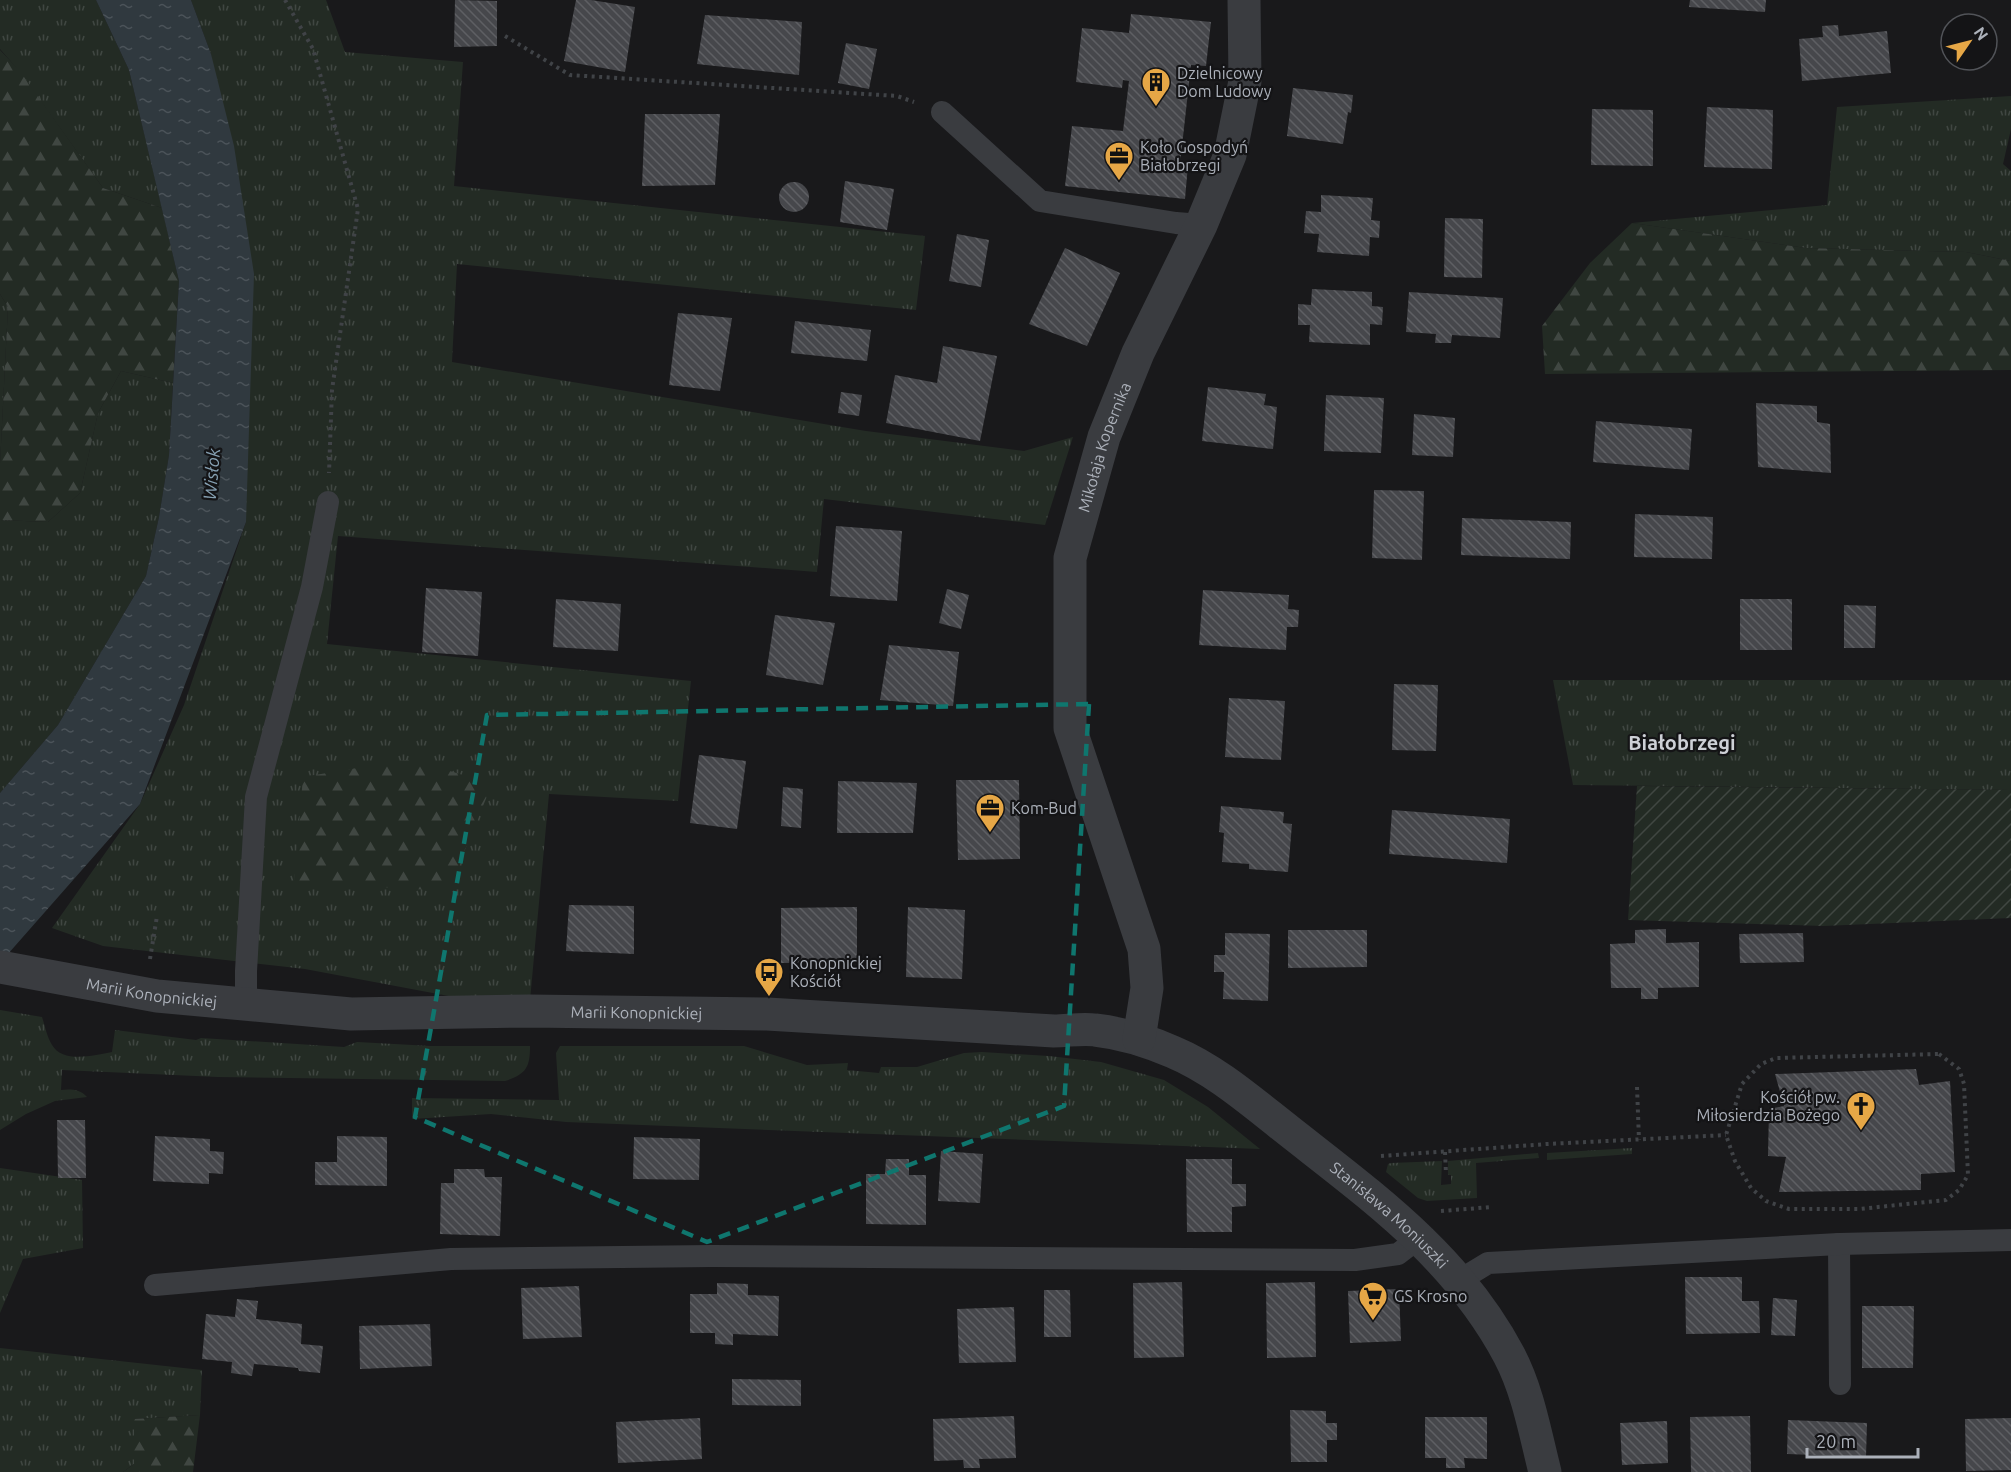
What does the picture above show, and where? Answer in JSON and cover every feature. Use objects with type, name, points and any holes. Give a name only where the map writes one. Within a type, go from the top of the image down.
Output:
[{"type":"street","name":"Mikołaja Kopernika","points":[[1139,1039],[1147,988],[1144,949],[1070,728],[1070,558],[1104,437],[1138,353],[1201,225],[1230,155],[1245,81],[1244,0]]},
{"type":"street","name":"Marii Konopnickiej","points":[[0,967],[157,996],[351,1014],[530,1011],[766,1014],[1054,1031],[1093,1029],[1139,1039]]},
{"type":"street","name":"Stanisława Moniuszki","points":[[1139,1039],[1184,1057],[1239,1092],[1381,1204],[1420,1238],[1460,1280],[1509,1356],[1528,1403],[1545,1472]]},
{"type":"lane","points":[[942,112],[1040,201],[1201,225]]},
{"type":"lane","points":[[246,1004],[256,797],[312,587],[328,502]]},
{"type":"lane","points":[[155,1285],[451,1259],[723,1256],[1355,1260],[1398,1254],[1420,1238]]},
{"type":"lane","points":[[1460,1280],[1488,1263],[1839,1244],[2011,1240]]},
{"type":"lane","points":[[1839,1244],[1840,1384]]},
{"type":"path","points":[[285,0],[313,49],[358,209],[332,390],[328,502]]},
{"type":"path","points":[[505,36],[570,75],[897,96],[942,112]]},
{"type":"path","points":[[150,959],[157,916]]},
{"type":"path","points":[[1939,1054],[1959,1069],[1964,1084],[1968,1175],[1959,1190],[1946,1200],[1859,1209],[1789,1209],[1766,1201],[1751,1188],[1735,1161],[1726,1135],[1743,1084],[1761,1064],[1768,1061],[1939,1054]]},
{"type":"path","points":[[1637,1087],[1639,1140]]},
{"type":"path","points":[[1379,1156],[1726,1135]]},
{"type":"path","points":[[1445,1152],[1446,1174]]},
{"type":"path","points":[[1439,1211],[1491,1207]]},
{"type":"highlighted area","points":[[1089,704],[1064,1106],[707,1242],[415,1117],[487,715]]},
{"type":"green space","points":[[0,0],[96,0],[129,70],[162,208],[103,188],[20,72],[0,49]]},
{"type":"green space","points":[[191,0],[326,0],[345,52],[463,62],[454,186],[925,236],[916,310],[457,264],[452,362],[866,431],[1024,451],[1073,437],[1045,525],[824,499],[817,572],[338,536],[327,644],[691,681],[678,801],[549,794],[529,1011],[305,969],[103,946],[52,928],[140,804],[184,705],[246,522],[211,54]]},
{"type":"green space","points":[[0,50],[20,71],[103,188],[162,208],[179,281],[173,383],[121,371],[98,413],[80,493],[48,522],[0,520],[0,464],[8,307],[0,294]]},
{"type":"green space","points":[[2011,96],[2011,129],[2003,164],[2011,171],[2011,261],[1966,252],[1806,248],[1632,223],[1827,205],[1837,107]]},
{"type":"green space","points":[[1632,223],[1806,248],[1966,252],[2011,261],[2011,370],[1545,374],[1542,326],[1590,263]]},
{"type":"green space","points":[[0,294],[8,307],[0,464]]},
{"type":"green space","points":[[121,371],[173,383],[169,455],[146,576],[58,725],[0,793],[0,520],[48,522],[80,493],[98,413]]},
{"type":"green space","points":[[1553,680],[2011,680],[2011,790],[1573,785]]},
{"type":"green space","points":[[411,759],[492,784],[448,891],[294,882],[303,777]]},
{"type":"green space","points":[[1637,786],[2011,790],[2011,918],[1823,926],[1628,920]]},
{"type":"green space","points":[[0,1010],[42,1017],[47,1035],[57,1051],[64,1055],[80,1057],[112,1052],[115,1030],[196,1040],[201,1038],[344,1047],[357,1042],[431,1046],[530,1046],[530,1054],[528,1065],[522,1073],[505,1081],[218,1077],[62,1070],[61,1090],[78,1091],[87,1097],[55,1101],[26,1114],[0,1130]]},
{"type":"green space","points":[[560,1046],[744,1046],[807,1065],[848,1063],[847,1070],[879,1073],[881,1067],[917,1067],[964,1053],[982,1052],[1101,1062],[1164,1080],[1208,1107],[1260,1149],[566,1122],[491,1114],[412,1119],[412,1098],[559,1100],[556,1053]]},
{"type":"green space","points":[[1632,1148],[1632,1154],[1547,1160],[1547,1153]]},
{"type":"green space","points":[[1538,1153],[1539,1158],[1476,1163],[1477,1198],[1427,1201],[1418,1198],[1386,1172],[1388,1164],[1391,1163],[1442,1161],[1441,1185],[1451,1184],[1451,1175],[1448,1175],[1448,1161]]},
{"type":"green space","points":[[0,1168],[82,1180],[83,1248],[23,1259],[0,1313]]},
{"type":"green space","points":[[0,1348],[202,1370],[200,1415],[134,1419],[134,1464],[123,1472],[0,1472]]},
{"type":"green space","points":[[200,1415],[193,1472],[123,1472],[134,1464],[134,1419]]},
{"type":"water","name":"Wisłok","points":[[96,0],[191,0],[211,54],[234,146],[254,274],[246,522],[140,804],[0,963],[0,793],[58,725],[146,576],[169,455],[179,281],[129,70]]},
{"type":"building","points":[[455,0],[497,1],[497,46],[454,47]]},
{"type":"building","points":[[576,0],[635,7],[625,72],[564,61]]},
{"type":"building","points":[[1690,0],[1766,0],[1765,12],[1689,7]]},
{"type":"building","name":"Dzielnicowy Dom Ludowy","points":[[1131,14],[1211,22],[1206,66],[1191,65],[1180,164],[1188,165],[1185,199],[1065,186],[1072,126],[1123,131],[1129,81],[1123,80],[1122,88],[1076,82],[1082,28],[1129,33]]},
{"type":"building","points":[[705,15],[802,22],[799,75],[697,64]]},
{"type":"building","points":[[1838,25],[1839,36],[1887,31],[1891,73],[1802,81],[1799,39],[1823,37],[1822,26]]},
{"type":"building","points":[[846,43],[877,49],[869,89],[838,83]]},
{"type":"building","points":[[1293,88],[1353,95],[1343,144],[1287,136]]},
{"type":"building","points":[[1707,107],[1773,110],[1772,169],[1704,167]]},
{"type":"building","points":[[1592,109],[1653,110],[1653,166],[1591,165]]},
{"type":"building","points":[[645,114],[720,114],[715,185],[642,186]]},
{"type":"building","points":[[845,181],[894,189],[887,230],[840,222]]},
{"type":"building","points":[[794,182],[804,187],[809,197],[804,207],[794,212],[784,207],[779,197],[784,187]]},
{"type":"building","points":[[1321,195],[1373,198],[1371,220],[1380,221],[1379,238],[1370,237],[1369,256],[1317,252],[1319,234],[1304,233],[1306,211],[1321,212]]},
{"type":"building","points":[[1445,218],[1483,219],[1482,278],[1444,277]]},
{"type":"building","points":[[957,234],[989,240],[981,287],[949,281]]},
{"type":"building","points":[[1065,248],[1120,273],[1087,346],[1029,324]]},
{"type":"building","points":[[1312,289],[1372,292],[1372,306],[1383,307],[1382,325],[1370,324],[1370,345],[1309,342],[1310,325],[1298,325],[1298,304],[1311,305]]},
{"type":"building","points":[[1409,292],[1503,298],[1500,338],[1452,335],[1451,343],[1435,343],[1436,334],[1406,332]]},
{"type":"building","points":[[678,313],[732,318],[720,391],[669,385]]},
{"type":"building","points":[[795,321],[871,330],[867,361],[791,353]]},
{"type":"building","points":[[943,346],[997,356],[980,441],[886,423],[895,375],[937,383]]},
{"type":"building","points":[[1208,387],[1266,394],[1264,405],[1277,407],[1273,449],[1202,441]]},
{"type":"building","points":[[841,392],[862,395],[859,416],[838,413]]},
{"type":"building","points":[[1326,395],[1384,398],[1381,453],[1324,451]]},
{"type":"building","points":[[1756,403],[1817,406],[1817,422],[1830,424],[1831,473],[1758,467]]},
{"type":"building","points":[[1414,414],[1455,418],[1453,457],[1412,455]]},
{"type":"building","points":[[1596,421],[1692,429],[1689,470],[1593,462]]},
{"type":"building","points":[[1374,490],[1424,491],[1422,560],[1372,558]]},
{"type":"building","points":[[1635,514],[1713,517],[1712,559],[1634,557]]},
{"type":"building","points":[[1462,518],[1571,522],[1570,559],[1461,555]]},
{"type":"building","points":[[836,526],[902,531],[897,601],[830,596]]},
{"type":"building","points":[[426,588],[482,592],[478,656],[422,652]]},
{"type":"building","points":[[947,589],[969,595],[961,629],[939,623]]},
{"type":"building","points":[[1203,590],[1289,595],[1288,609],[1299,610],[1298,627],[1287,627],[1286,650],[1199,645]]},
{"type":"building","points":[[556,599],[621,604],[618,651],[553,647]]},
{"type":"building","points":[[1740,599],[1792,599],[1792,650],[1740,650]]},
{"type":"building","points":[[1844,605],[1876,606],[1875,648],[1844,648]]},
{"type":"building","points":[[775,615],[835,623],[823,685],[766,675]]},
{"type":"building","points":[[889,645],[959,652],[953,706],[880,700]]},
{"type":"building","points":[[1394,684],[1438,685],[1436,751],[1392,750]]},
{"type":"building","points":[[1229,698],[1285,701],[1281,760],[1225,757]]},
{"type":"building","points":[[699,755],[746,761],[737,829],[690,823]]},
{"type":"building","points":[[956,780],[1019,780],[1020,859],[958,860]]},
{"type":"building","points":[[838,781],[917,783],[913,833],[837,833]]},
{"type":"building","points":[[783,787],[803,789],[801,828],[781,826]]},
{"type":"building","points":[[1221,806],[1284,812],[1283,823],[1292,824],[1288,872],[1249,869],[1249,864],[1222,862],[1224,833],[1219,832]]},
{"type":"building","points":[[1392,810],[1510,819],[1507,863],[1389,854]]},
{"type":"building","points":[[569,905],[634,906],[634,954],[566,951]]},
{"type":"building","points":[[857,907],[857,962],[781,963],[781,908]]},
{"type":"building","points":[[908,907],[965,910],[962,979],[906,977]]},
{"type":"building","points":[[1666,929],[1666,943],[1699,942],[1699,987],[1658,988],[1658,999],[1641,999],[1641,988],[1611,988],[1610,944],[1635,943],[1635,930]]},
{"type":"building","points":[[1288,930],[1367,930],[1367,967],[1288,968]]},
{"type":"building","points":[[1225,933],[1270,934],[1268,1001],[1223,999],[1224,972],[1214,972],[1214,955],[1225,955]]},
{"type":"building","points":[[1803,933],[1804,962],[1740,963],[1739,934]]},
{"type":"building","name":"Kościół pw. Miłosierdzia Bożego","points":[[1916,1069],[1919,1085],[1950,1081],[1955,1172],[1921,1174],[1921,1190],[1779,1192],[1786,1157],[1768,1156],[1769,1109],[1784,1106],[1775,1074]]},
{"type":"building","points":[[57,1120],[85,1120],[86,1178],[58,1178]]},
{"type":"building","points":[[155,1136],[210,1139],[210,1151],[224,1152],[223,1174],[209,1173],[209,1184],[153,1181]]},
{"type":"building","points":[[337,1136],[387,1137],[387,1186],[315,1185],[315,1162],[337,1162]]},
{"type":"building","points":[[634,1137],[700,1139],[699,1180],[633,1179]]},
{"type":"building","points":[[941,1151],[983,1154],[980,1203],[938,1201]]},
{"type":"building","points":[[886,1159],[909,1159],[909,1175],[926,1175],[926,1225],[866,1224],[866,1174],[885,1174]]},
{"type":"building","points":[[1186,1159],[1232,1159],[1232,1184],[1246,1184],[1246,1206],[1232,1207],[1232,1232],[1187,1232]]},
{"type":"building","points":[[454,1169],[484,1169],[485,1177],[502,1177],[500,1236],[440,1234],[441,1183],[454,1183]]},
{"type":"building","points":[[1685,1277],[1742,1277],[1742,1301],[1759,1301],[1760,1333],[1686,1334]]},
{"type":"building","points":[[1182,1282],[1184,1357],[1134,1358],[1133,1283]]},
{"type":"building","points":[[1315,1282],[1316,1357],[1267,1358],[1266,1283]]},
{"type":"building","points":[[717,1283],[748,1284],[748,1295],[779,1296],[778,1336],[733,1334],[733,1345],[715,1344],[715,1333],[690,1333],[690,1294],[717,1294]]},
{"type":"building","points":[[579,1286],[582,1337],[523,1339],[521,1288]]},
{"type":"building","points":[[1399,1289],[1401,1341],[1350,1343],[1348,1291]]},
{"type":"building","points":[[1044,1290],[1070,1290],[1071,1337],[1044,1337]]},
{"type":"building","points":[[1773,1298],[1797,1300],[1795,1336],[1771,1335]]},
{"type":"building","points":[[237,1299],[258,1301],[256,1319],[302,1324],[301,1344],[323,1346],[320,1373],[299,1371],[298,1368],[254,1364],[252,1376],[231,1373],[232,1362],[202,1359],[206,1314],[235,1317]]},
{"type":"building","points":[[1862,1306],[1914,1306],[1913,1368],[1862,1368]]},
{"type":"building","points":[[1014,1307],[1016,1362],[959,1363],[957,1309]]},
{"type":"building","points":[[430,1324],[432,1366],[360,1369],[359,1326]]},
{"type":"building","points":[[732,1379],[801,1380],[801,1406],[732,1405]]},
{"type":"building","points":[[1290,1410],[1326,1411],[1326,1423],[1337,1423],[1337,1440],[1327,1440],[1327,1462],[1291,1462]]},
{"type":"building","points":[[1014,1416],[1016,1458],[979,1459],[980,1468],[964,1468],[963,1460],[934,1461],[933,1419]]},
{"type":"building","points":[[1750,1416],[1751,1472],[1691,1472],[1690,1417]]},
{"type":"building","points":[[1425,1417],[1487,1417],[1487,1459],[1464,1458],[1465,1468],[1446,1468],[1446,1458],[1425,1458]]},
{"type":"building","points":[[700,1418],[702,1459],[618,1463],[616,1422]]},
{"type":"building","points":[[2011,1418],[2011,1470],[1966,1471],[1965,1419]]},
{"type":"building","points":[[1788,1420],[1867,1423],[1866,1457],[1787,1454]]},
{"type":"building","points":[[1667,1421],[1668,1463],[1622,1465],[1620,1423]]},
{"type":"place","name":"Dzielnicowy Dom Ludowy","points":[[1156,108]]},
{"type":"place","name":"Koło Gospodyń Białobrzegi","points":[[1119,182]]},
{"type":"place","name":"Kom-Bud","points":[[990,834]]},
{"type":"place","name":"Konopnickiej Kościół","points":[[769,998]]},
{"type":"place","name":"Kościół pw. Miłosierdzia Bożego","points":[[1861,1132]]},
{"type":"place","name":"GS Krosno","points":[[1373,1322]]},
{"type":"district","name":"Białobrzegi","points":[[1682,743]]}]
